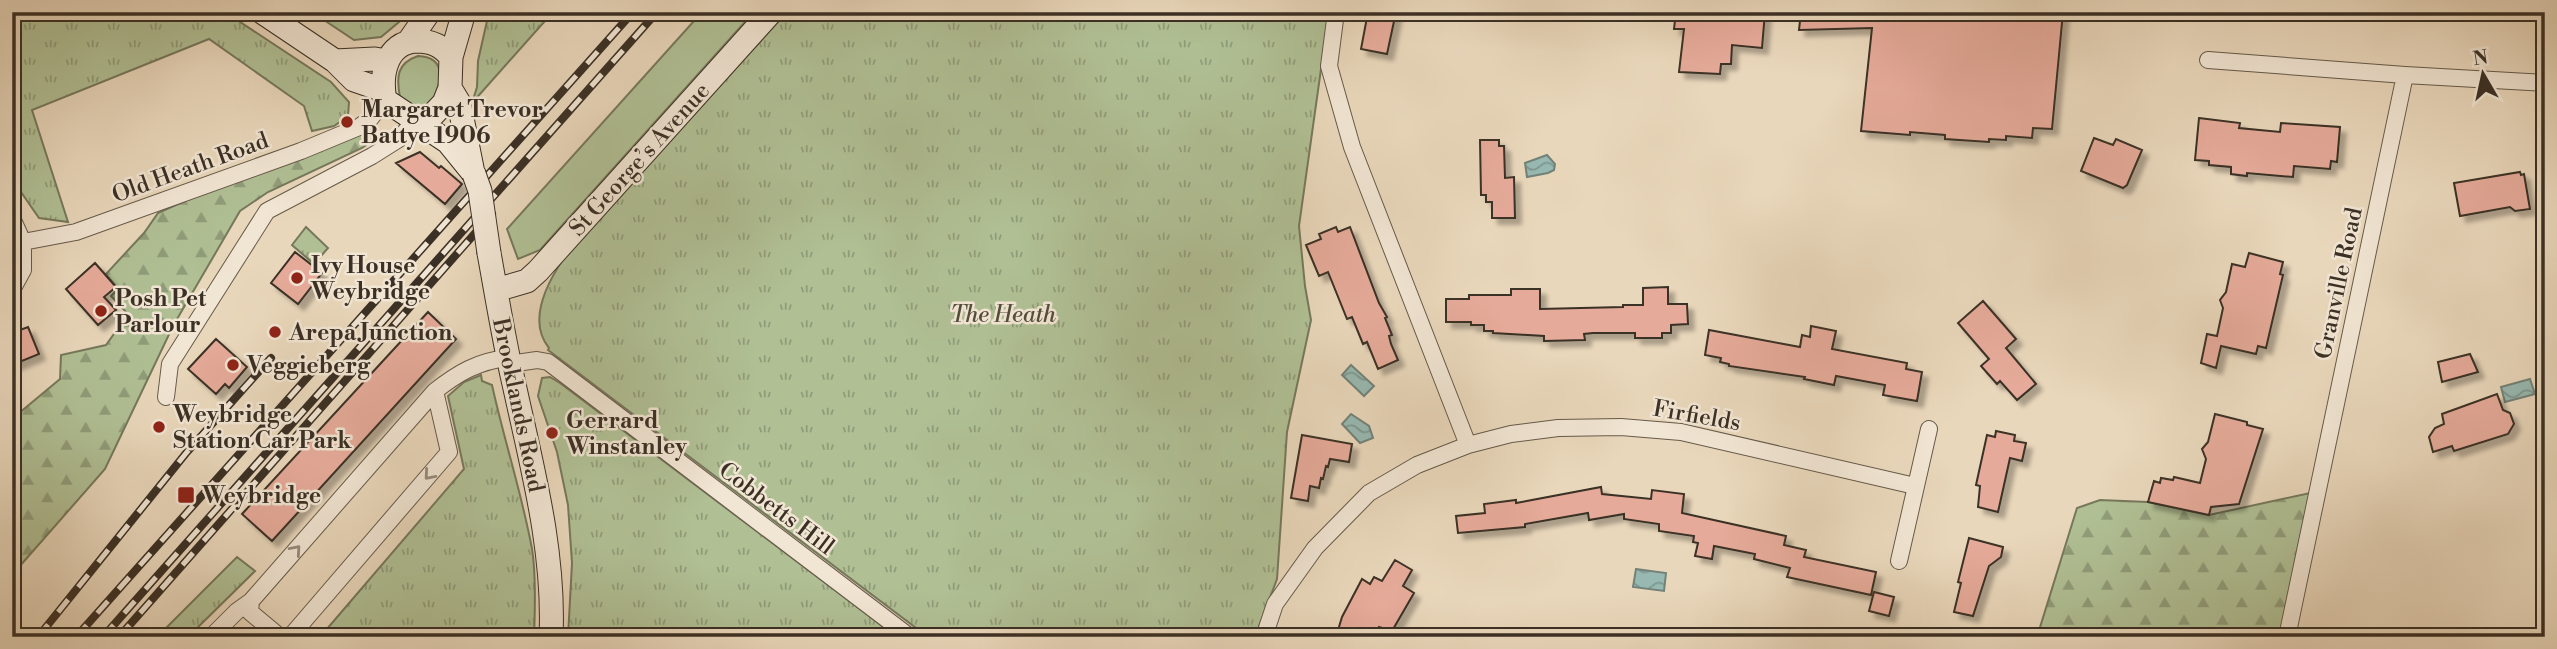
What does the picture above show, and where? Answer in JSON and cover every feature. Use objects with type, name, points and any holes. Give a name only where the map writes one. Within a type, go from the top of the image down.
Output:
[{"type":"main road","points":[[262,12],[335,61],[354,80],[384,95],[418,123],[448,142],[474,174]]},
{"type":"main road","points":[[384,95],[387,61],[393,52],[409,41],[429,12]]},
{"type":"main road","points":[[418,123],[444,103],[450,88],[451,57],[464,12]]},
{"type":"main road","name":"St George’s Avenue","points":[[496,290],[527,281],[538,271],[771,12]]},
{"type":"main road","points":[[409,41],[425,41],[438,45],[451,57]]},
{"type":"main road","points":[[335,61],[387,61]]},
{"type":"main road","name":"Brooklands Road","points":[[450,88],[459,103],[480,191],[509,361],[544,523],[551,589],[551,637]]},
{"type":"street","points":[[1336,12],[1329,66],[1352,147],[1468,445]]},
{"type":"street","points":[[2208,60],[2545,83]]},
{"type":"street","name":"Granville Road","points":[[2287,637],[2405,75]]},
{"type":"street","name":"Old Heath Road","points":[[17,247],[76,232],[301,151],[359,127],[370,119],[384,95]]},
{"type":"street","points":[[166,397],[170,364],[267,211],[372,156],[418,123]]},
{"type":"street","points":[[12,218],[23,270],[12,290]]},
{"type":"street","name":"Cobbetts Hill","points":[[211,637],[251,601],[435,391],[463,371],[489,360],[537,360],[548,362],[910,637]]},
{"type":"street","points":[[290,637],[449,452],[435,391]]},
{"type":"street","name":"Firfields","points":[[1264,637],[1275,604],[1315,548],[1368,493],[1418,466],[1468,445],[1511,434],[1558,428],[1621,427],[1681,432],[1915,486]]},
{"type":"street","points":[[1899,561],[1929,429]]},
{"type":"street","points":[[251,601],[250,612],[280,637]]},
{"type":"green space","points":[[12,12],[225,12],[331,82],[349,102],[348,116],[334,126],[312,131],[304,106],[209,39],[32,110],[68,222],[39,218],[12,179]]},
{"type":"green space","points":[[312,12],[411,12],[381,37],[354,40]]},
{"type":"green space","points":[[489,12],[553,12],[472,103],[477,87],[478,61]]},
{"type":"green space","points":[[702,12],[754,12],[540,250],[518,259],[507,229]]},
{"type":"green space","name":"The Heath","points":[[787,12],[1329,12],[1299,226],[1311,320],[1287,432],[1277,579],[1255,637],[928,637],[548,350],[540,326],[542,302],[551,279],[564,258]]},
{"type":"green space","points":[[418,56],[434,61],[440,74],[430,105],[414,107],[400,97],[398,77],[402,67]]},
{"type":"green space","points":[[363,135],[366,145],[362,148],[268,192],[240,211],[173,326],[105,469],[12,575],[12,419],[60,379],[61,355],[106,345],[128,314],[111,296],[118,289],[106,274],[144,233],[158,213],[214,188]]},
{"type":"green space","points":[[306,227],[328,248],[314,264],[292,245]]},
{"type":"green space","points":[[481,375],[482,381],[492,385],[528,528],[534,569],[534,637],[320,637],[464,469],[448,396],[464,382]]},
{"type":"green space","points":[[550,377],[897,637],[568,637],[572,563],[568,505],[557,452],[538,396],[542,378]]},
{"type":"green space","points":[[2324,490],[2291,637],[2037,637],[2077,508],[2100,500],[2148,502],[2209,515]]},
{"type":"green space","points":[[237,557],[255,571],[188,637],[157,637]]},
{"type":"water","points":[[1547,155],[1555,164],[1554,170],[1527,177],[1525,163]]},
{"type":"water","points":[[1351,365],[1374,386],[1364,396],[1342,375]]},
{"type":"water","points":[[2530,379],[2535,394],[2505,402],[2501,387]]},
{"type":"water","points":[[1351,414],[1369,426],[1373,438],[1360,443],[1342,424]]},
{"type":"water","points":[[1636,569],[1666,573],[1664,591],[1633,587]]},
{"type":"building","points":[[1368,12],[1396,12],[1387,54],[1361,49]]},
{"type":"building","points":[[1676,12],[1765,12],[1762,48],[1732,45],[1731,64],[1721,64],[1720,74],[1679,72],[1684,29],[1674,29]]},
{"type":"building","points":[[1801,12],[2063,12],[2052,129],[2033,128],[2032,138],[2006,136],[2006,140],[1989,139],[1989,142],[1945,139],[1945,135],[1861,131],[1872,28],[1799,30]]},
{"type":"building","points":[[2199,118],[2240,123],[2239,128],[2280,132],[2281,123],[2340,127],[2337,162],[2331,161],[2330,169],[2294,166],[2293,177],[2231,174],[2231,167],[2209,165],[2209,161],[2195,160]]},
{"type":"building","points":[[2094,138],[2113,145],[2116,139],[2142,150],[2127,185],[2123,188],[2081,171]]},
{"type":"building","points":[[1480,140],[1499,140],[1499,146],[1504,146],[1505,178],[1514,177],[1515,218],[1492,218],[1492,202],[1486,202],[1486,195],[1481,195]]},
{"type":"building","points":[[420,152],[462,184],[445,204],[396,163]]},
{"type":"building","points":[[2520,172],[2521,175],[2524,174],[2530,209],[2515,211],[2510,207],[2460,216],[2454,183]]},
{"type":"building","points":[[1336,227],[1338,232],[1350,227],[1387,317],[1385,318],[1392,335],[1389,336],[1391,344],[1398,360],[1378,369],[1367,342],[1363,344],[1352,317],[1347,319],[1328,272],[1319,276],[1306,245],[1321,239],[1319,234]]},
{"type":"building","name":"Ivy House Weybridge","points":[[295,252],[322,273],[298,304],[271,283]]},
{"type":"building","points":[[2249,253],[2283,262],[2280,274],[2283,275],[2266,348],[2258,346],[2256,354],[2221,346],[2216,368],[2201,363],[2207,334],[2217,336],[2223,308],[2220,300],[2226,292],[2232,264],[2245,267]]},
{"type":"building","points":[[95,263],[116,287],[104,297],[116,310],[98,325],[66,289]]},
{"type":"building","points":[[1668,287],[1668,304],[1687,304],[1688,324],[1671,325],[1671,333],[1662,333],[1662,338],[1635,338],[1635,333],[1593,333],[1584,334],[1585,340],[1544,341],[1544,336],[1493,333],[1484,331],[1484,325],[1446,322],[1446,299],[1469,299],[1469,295],[1511,295],[1511,289],[1540,289],[1540,309],[1623,307],[1643,305],[1643,288]]},
{"type":"building","points":[[1983,301],[2016,339],[2006,348],[2036,384],[2017,400],[2000,381],[1997,384],[1981,366],[1989,359],[1958,323]]},
{"type":"building","name":"Weybridge","points":[[428,312],[456,339],[272,541],[242,514]]},
{"type":"building","points":[[1811,326],[1836,331],[1832,349],[1907,363],[1906,369],[1922,372],[1917,401],[1883,395],[1885,385],[1836,376],[1834,385],[1804,379],[1805,377],[1729,366],[1720,362],[1721,358],[1705,355],[1709,330],[1800,347],[1802,335],[1810,337]]},
{"type":"building","points":[[28,327],[39,354],[12,365],[12,333]]},
{"type":"building","points":[[216,339],[247,367],[229,388],[225,384],[216,394],[188,369]]},
{"type":"building","points":[[2470,354],[2478,372],[2442,382],[2438,362]]},
{"type":"building","points":[[2497,394],[2503,410],[2510,413],[2514,424],[2508,434],[2454,451],[2452,446],[2433,452],[2429,437],[2435,428],[2444,424],[2442,414]]},
{"type":"building","points":[[2215,414],[2263,429],[2239,504],[2211,507],[2209,515],[2148,502],[2154,481],[2160,483],[2161,478],[2173,480],[2174,477],[2200,483],[2206,459],[2202,449],[2208,442]]},
{"type":"building","points":[[1996,431],[2015,435],[2014,441],[2026,443],[2022,461],[2010,458],[1998,512],[1978,507],[1980,486],[1976,485],[1987,435],[1995,437]]},
{"type":"building","points":[[1302,435],[1352,444],[1349,462],[1330,459],[1319,488],[1310,486],[1308,501],[1291,498]]},
{"type":"building","points":[[1601,487],[1602,494],[1651,499],[1652,490],[1684,494],[1682,513],[1786,536],[1784,545],[1806,550],[1804,557],[1876,572],[1871,595],[1787,577],[1790,568],[1754,559],[1755,554],[1714,546],[1712,559],[1695,556],[1698,543],[1693,542],[1694,536],[1659,531],[1659,524],[1624,519],[1624,514],[1589,520],[1588,513],[1525,524],[1525,527],[1458,533],[1456,516],[1485,513],[1484,504],[1516,500],[1516,503]]},
{"type":"building","points":[[1969,538],[2003,547],[2001,557],[1989,566],[1973,616],[1954,612]]},
{"type":"building","points":[[1395,560],[1412,570],[1403,586],[1414,593],[1392,631],[1379,627],[1376,637],[1336,637],[1342,617],[1362,579],[1370,584],[1374,577],[1382,581]]},
{"type":"building","points":[[1874,592],[1894,597],[1889,616],[1869,611]]},
{"type":"railway","points":[[76,637],[633,12]]},
{"type":"railway","points":[[103,637],[657,12]]},
{"type":"railway","points":[[119,637],[492,214]]},
{"type":"railway","points":[[38,637],[187,452],[271,358]]},
{"type":"place","name":"Margaret Trevor Battye 1906","points":[[347,122]]},
{"type":"place","name":"Ivy House Weybridge","points":[[297,278]]},
{"type":"place","name":"Posh Pet Parlour","points":[[101,311]]},
{"type":"place","name":"Arepa Junction","points":[[275,332]]},
{"type":"place","name":"Veggieberg","points":[[233,365]]},
{"type":"place","name":"Weybridge Station Car Park","points":[[159,427]]},
{"type":"place","name":"Gerrard Winstanley","points":[[552,433]]},
{"type":"place","name":"Weybridge","points":[[186,495]]}]
